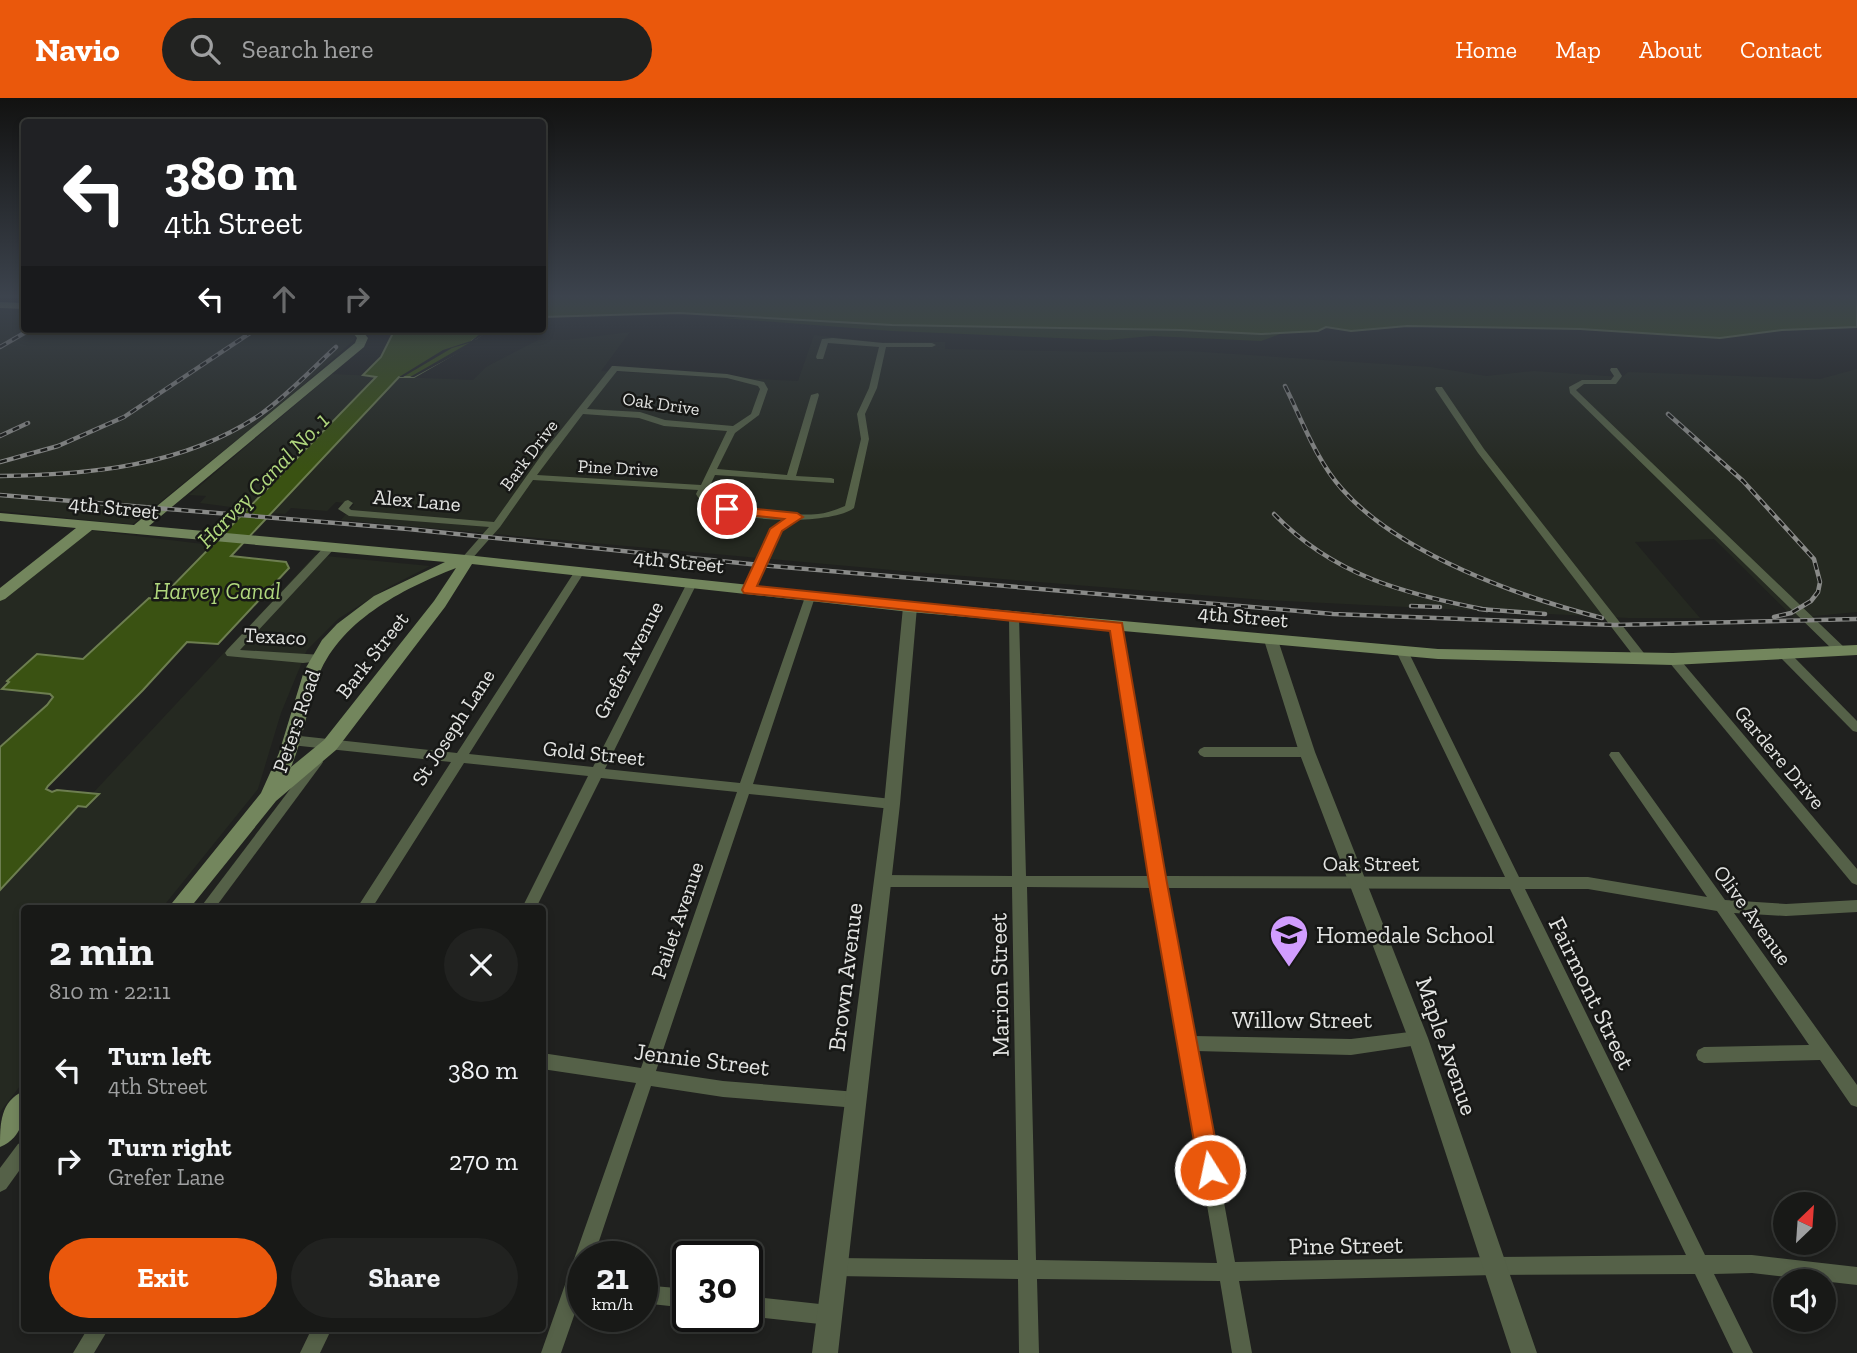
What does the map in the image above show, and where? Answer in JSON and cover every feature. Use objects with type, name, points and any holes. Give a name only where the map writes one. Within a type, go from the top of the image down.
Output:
[{"type":"main road","points":[[136,530],[349,355]]},
{"type":"main road","name":"4th Street","points":[[0,517],[466,559],[1117,627],[1402,651],[1643,660],[1850,651]]},
{"type":"main road","points":[[0,596],[89,525]]},
{"type":"main road","name":"Peters Road","points":[[269,796],[318,658],[329,642],[364,608],[444,567],[466,559]]},
{"type":"main road","name":"Bark Street","points":[[330,745],[440,604],[466,559]]},
{"type":"main road","name":"Peters Road","points":[[180,905],[269,796],[330,745]]},
{"type":"main road","points":[[0,1135],[21,1107]]},
{"type":"street","points":[[615,368],[727,376],[758,383],[764,389],[755,415],[735,429],[701,494],[704,500],[712,505],[797,517],[840,514],[849,508],[865,439],[861,414],[873,388],[881,355]]},
{"type":"street","name":"Bark Drive","points":[[466,559],[497,525],[615,368]]},
{"type":"street","points":[[1614,370],[1618,376],[1613,382],[1582,382],[1572,389],[1574,393],[1850,651]]},
{"type":"street","points":[[1439,389],[1482,451],[1643,660]]},
{"type":"street","points":[[791,478],[815,395]]},
{"type":"street","name":"Oak Drive","points":[[583,411],[640,415],[664,423],[735,429]]},
{"type":"street","points":[[714,472],[831,481]]},
{"type":"street","name":"Pine Drive","points":[[531,477],[704,488]]},
{"type":"street","name":"Alex Lane","points":[[348,503],[343,509],[349,513],[497,525]]},
{"type":"street","points":[[768,514],[776,529]]},
{"type":"street","points":[[749,590],[776,529],[797,517]]},
{"type":"street","name":"Texaco","points":[[318,658],[290,659],[231,653],[330,547]]},
{"type":"street","name":"St Joseph Lane","points":[[366,905],[580,571]]},
{"type":"street","name":"Grefer Avenue","points":[[530,905],[692,583]]},
{"type":"street","name":"Pailet Avenue","points":[[590,1241],[810,597]]},
{"type":"street","name":"Brown Avenue","points":[[825,1353],[892,804],[910,607]]},
{"type":"street","name":"Marion Street","points":[[1014,617],[1029,1353]]},
{"type":"street","points":[[1117,627],[1158,883],[1242,1353]]},
{"type":"street","name":"Maple Avenue","points":[[1271,640],[1307,752],[1418,1038],[1524,1353]]},
{"type":"street","name":"Fairmont Street","points":[[1402,651],[1743,1353]]},
{"type":"street","points":[[1783,653],[1857,728]]},
{"type":"street","name":"Gardere Drive","points":[[1674,659],[1857,879]]},
{"type":"street","name":"Gold Street","points":[[291,740],[892,804]]},
{"type":"street","name":"Bark Street","points":[[209,905],[330,745]]},
{"type":"street","points":[[1204,752],[1307,752]]},
{"type":"street","name":"Olive Avenue","points":[[1615,755],[1857,1099]]},
{"type":"street","name":"Oak Street","points":[[882,881],[1588,883],[1722,906],[1786,910],[1857,906]]},
{"type":"street","name":"Willow Street","points":[[1187,1043],[1351,1047],[1418,1038]]},
{"type":"street","points":[[1704,1055],[1824,1052]]},
{"type":"street","name":"Jennie Street","points":[[546,1061],[723,1089],[856,1100]]},
{"type":"street","points":[[0,1183],[21,1154]]},
{"type":"street","name":"Pine Street","points":[[836,1267],[1228,1272],[1752,1264],[1857,1276]]},
{"type":"street","points":[[763,1308],[830,1315]]},
{"type":"street","points":[[551,1353],[567,1315]]},
{"type":"street","points":[[83,1353],[96,1332]]},
{"type":"street","points":[[310,1353],[320,1332]]},
{"type":"shaded area","points":[[0,355],[338,355],[291,396],[133,524],[0,511]]},
{"type":"shaded area","points":[[510,355],[613,355],[601,371],[798,381],[807,355],[1242,355],[1431,367],[1486,376],[1534,371],[1622,377],[1628,372],[1820,379],[1857,369],[1857,612],[1794,618],[1714,539],[1635,542],[1700,618],[1628,618],[1264,600],[914,572],[341,520],[354,504],[336,502],[327,511],[291,508],[285,514],[271,513],[399,377],[473,380],[486,367]]},
{"type":"shaded area","points":[[332,374],[377,376],[246,509],[200,503],[206,496],[189,495]]},
{"type":"shaded area","points":[[87,530],[211,545],[159,600],[149,599],[83,659],[37,654],[2,689],[50,694],[53,697],[0,747],[0,600]]},
{"type":"shaded area","points":[[315,555],[430,566],[387,588],[338,619],[307,650],[281,713],[258,789],[164,905],[21,905],[21,1085],[0,1112],[0,890],[78,806],[86,807],[99,795],[93,793]]},
{"type":"water","name":"Harvey Canal","points":[[382,355],[453,355],[414,377],[399,377],[231,556],[286,562],[289,568],[218,644],[187,642],[48,786],[46,789],[52,792],[57,790],[99,794],[86,807],[78,806],[0,890],[0,747],[53,697],[50,694],[2,689],[9,682],[7,681],[37,654],[83,659],[149,598],[159,600],[376,377],[363,375]]},
{"type":"pier","points":[[436,355],[441,355],[403,377],[399,377]]},
{"type":"pier","points":[[449,355],[455,355],[414,377],[410,377]]},
{"type":"railway","points":[[0,462],[58,446],[124,417],[218,355]]},
{"type":"railway","points":[[0,476],[102,470],[168,456],[201,445],[232,432],[261,414],[328,355]]},
{"type":"railway","points":[[1285,386],[1317,453],[1333,478],[1366,512],[1395,534],[1428,553],[1499,585],[1602,618]]},
{"type":"railway","points":[[1668,414],[1743,481],[1814,559],[1820,582],[1818,592],[1811,601],[1791,613],[1774,617]]},
{"type":"railway","points":[[0,436],[28,423]]},
{"type":"railway","points":[[0,495],[408,529],[760,565],[1333,614],[1615,625],[1857,619]]},
{"type":"railway","points":[[1274,514],[1321,553],[1372,579],[1428,597],[1484,609]]},
{"type":"railway","points":[[1411,606],[1440,607]]},
{"type":"railway","points":[[1479,609],[1484,609]]},
{"type":"railway","points":[[1484,609],[1545,614]]},
{"type":"place","name":"Homedale School","points":[[1289,968]]},
{"type":"route","points":[[727,509],[797,517],[776,529],[749,590],[1117,627],[1158,883],[1210,1170]]},
{"type":"water label","name":"Harvey Canal No. 1","points":[[263,480]]}]
